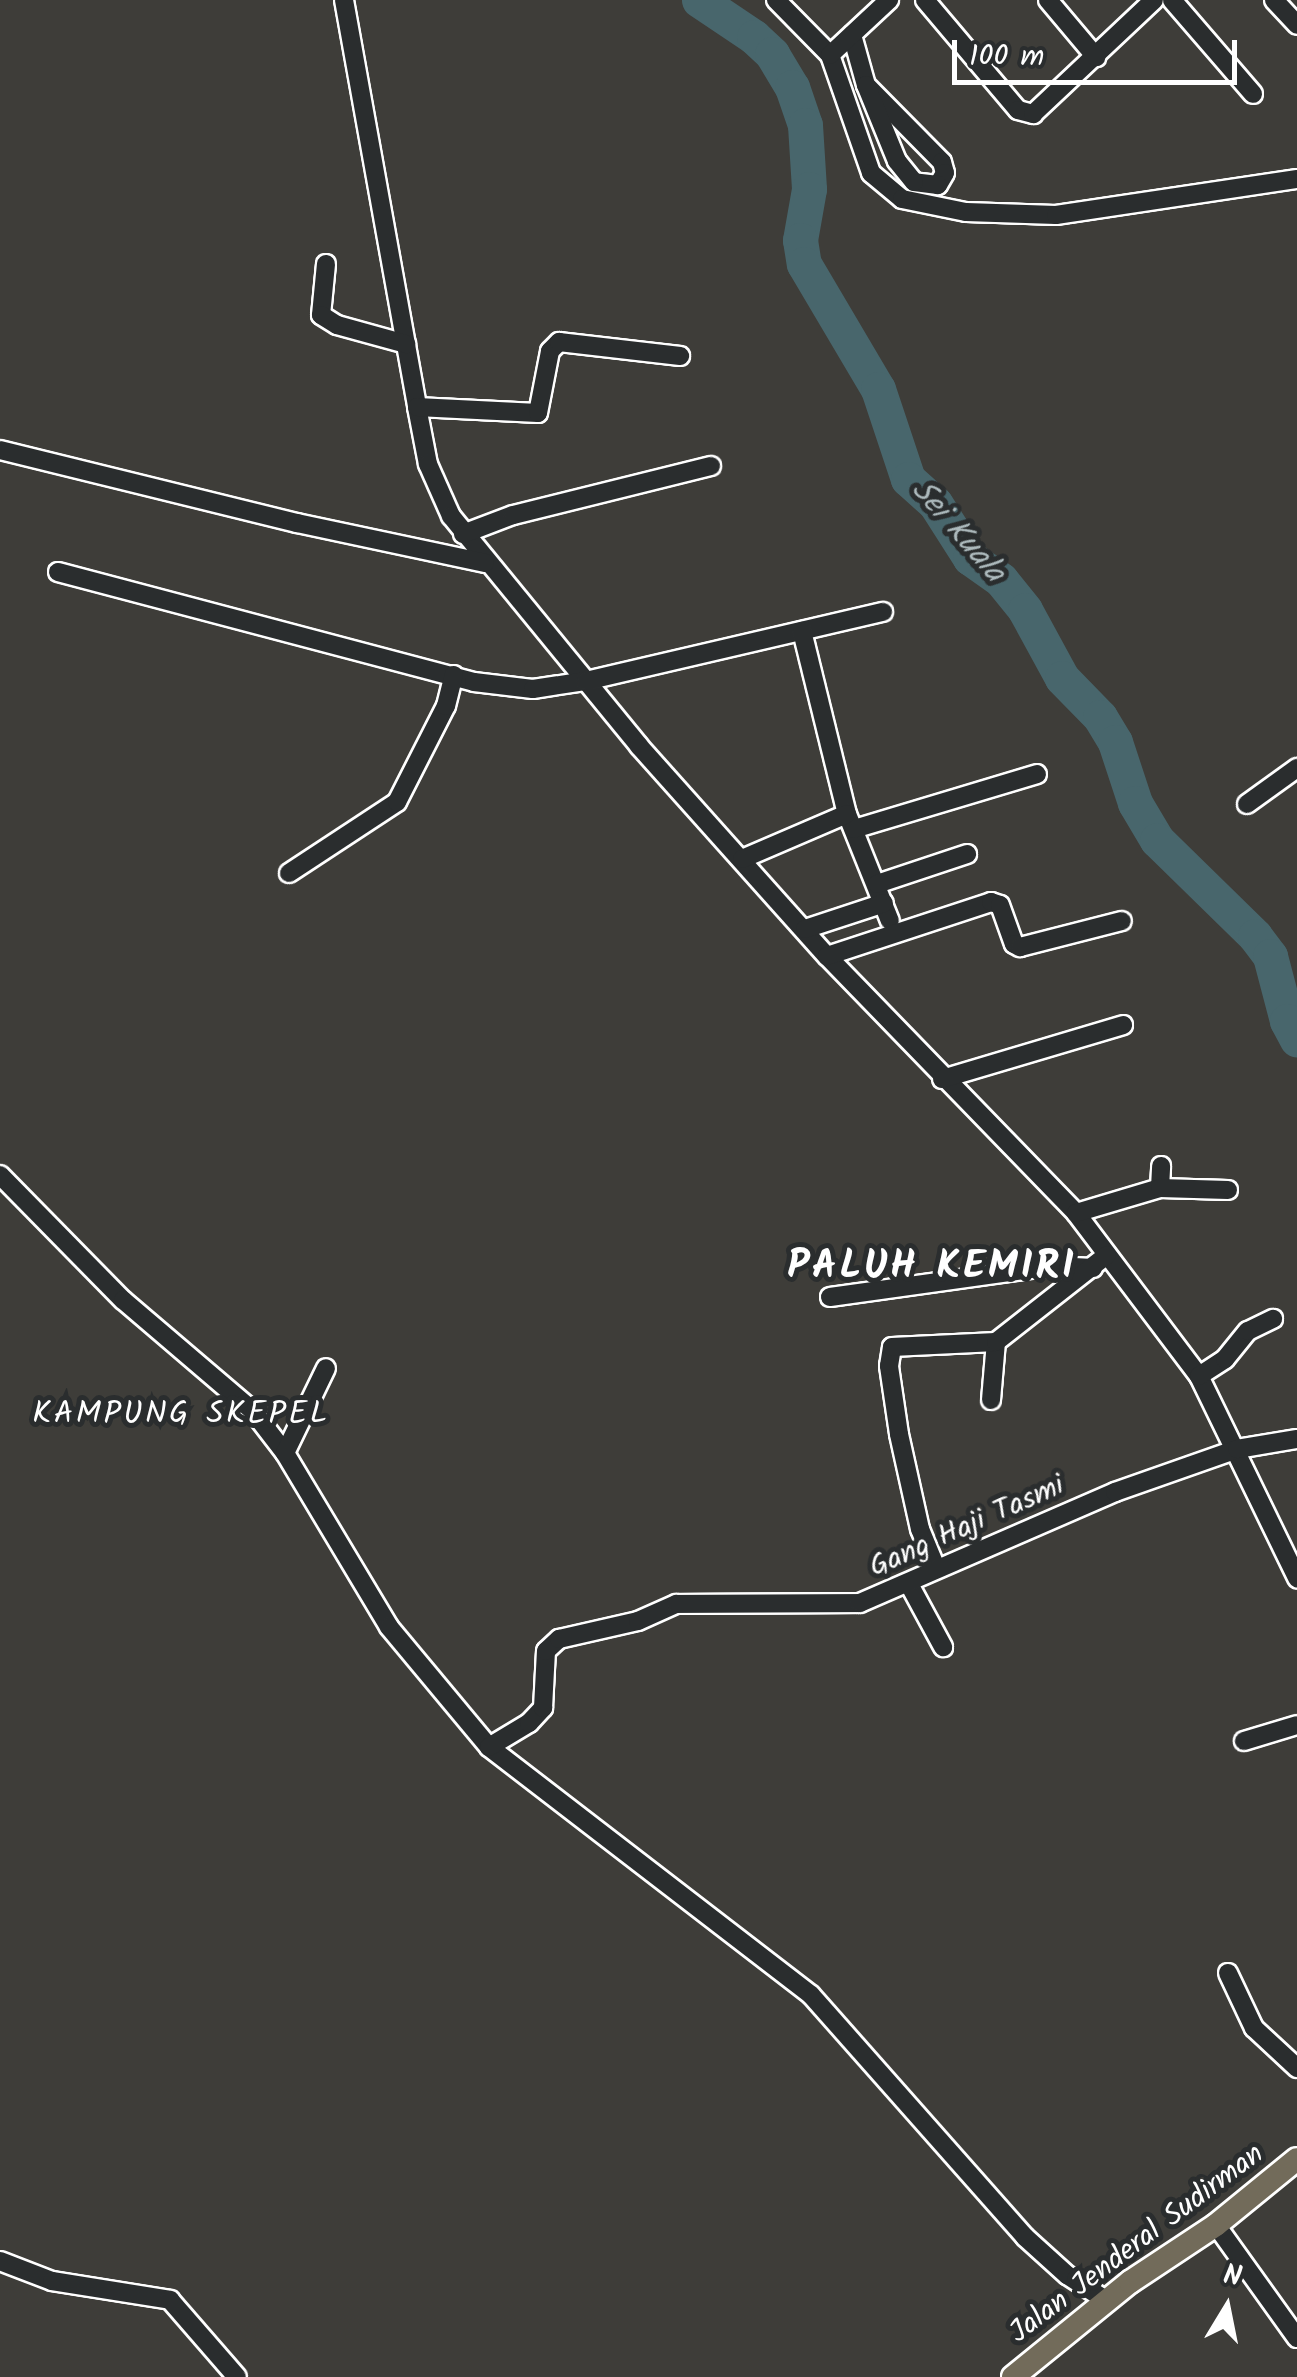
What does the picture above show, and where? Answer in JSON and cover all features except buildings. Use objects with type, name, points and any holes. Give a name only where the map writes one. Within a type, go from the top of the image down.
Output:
[{"type":"main road","name":"Jalan Jenderal Sudirman","points":[[1014,2377],[1106,2301],[1216,2225],[1297,2159]]},
{"type":"street","points":[[344,0],[432,475],[462,534],[826,956],[1076,1213],[1100,1261],[1198,1376],[1297,1578]]},
{"type":"street","points":[[776,0],[830,55],[871,173],[902,199],[966,212],[1056,215],[1297,179]]},
{"type":"street","points":[[830,55],[889,0]]},
{"type":"street","points":[[925,0],[1022,112],[1039,112],[1154,0]]},
{"type":"street","points":[[1048,0],[1096,56]]},
{"type":"street","points":[[1172,0],[1252,94]]},
{"type":"street","points":[[1274,0],[1297,25]]},
{"type":"street","points":[[852,35],[866,85],[897,161],[914,182],[938,185],[945,172],[942,162],[866,85]]},
{"type":"street","points":[[326,264],[321,315],[336,326],[406,344]]},
{"type":"street","points":[[417,407],[538,413],[550,351],[559,342],[680,356]]},
{"type":"street","points":[[0,450],[296,523],[485,563]]},
{"type":"street","points":[[462,534],[512,516],[711,466]]},
{"type":"street","points":[[58,572],[454,675],[533,688],[586,681],[883,612]]},
{"type":"street","points":[[802,631],[851,822],[890,921]]},
{"type":"street","points":[[289,873],[397,802],[439,721],[454,675]]},
{"type":"street","points":[[1246,804],[1297,768]]},
{"type":"street","points":[[742,860],[851,822],[1038,774]]},
{"type":"street","points":[[877,884],[967,854]]},
{"type":"street","points":[[826,956],[990,902],[1000,905],[1014,944],[1020,947],[1122,921]]},
{"type":"street","points":[[805,929],[884,903]]},
{"type":"street","points":[[942,1078],[1123,1025]]},
{"type":"street","points":[[1160,1188],[1161,1166]]},
{"type":"street","points":[[0,1175],[123,1300],[252,1410],[285,1453],[389,1627],[489,1748],[811,1995],[1025,2237],[1067,2275],[1106,2301]]},
{"type":"street","points":[[1076,1213],[1160,1188],[1228,1190]]},
{"type":"street","points":[[830,1296],[1100,1261]]},
{"type":"street","points":[[936,1568],[920,1530],[899,1434],[889,1354],[904,1344],[996,1342],[1100,1261]]},
{"type":"street","points":[[1198,1376],[1225,1359],[1248,1332],[1273,1319]]},
{"type":"street","points":[[991,1400],[996,1342]]},
{"type":"street","points":[[285,1453],[326,1368]]},
{"type":"street","name":"Gang Haji Tasmi","points":[[489,1748],[529,1723],[543,1708],[546,1651],[559,1638],[638,1621],[676,1604],[860,1603],[1115,1492],[1237,1450],[1297,1439]]},
{"type":"street","points":[[910,1584],[944,1648]]},
{"type":"street","points":[[1244,1741],[1297,1725]]},
{"type":"street","points":[[1228,1973],[1254,2028],[1297,2068]]},
{"type":"street","points":[[1216,2225],[1297,2338]]},
{"type":"street","points":[[0,2261],[30,2276],[170,2300],[237,2377]]},
{"type":"waterway","name":"Sei Kuala","points":[[699,0],[754,37],[772,54],[792,87],[805,125],[809,189],[800,240],[804,264],[878,389],[908,479],[935,503],[970,558],[1001,580],[1025,610],[1062,678],[1100,717],[1115,742],[1135,803],[1157,840],[1255,936],[1270,956],[1287,1021],[1297,1040]]},
{"type":"district","name":"PALUH KEMIRI","points":[[932,1267]]},
{"type":"district","name":"KAMPUNG SKEPEL","points":[[181,1415]]}]
